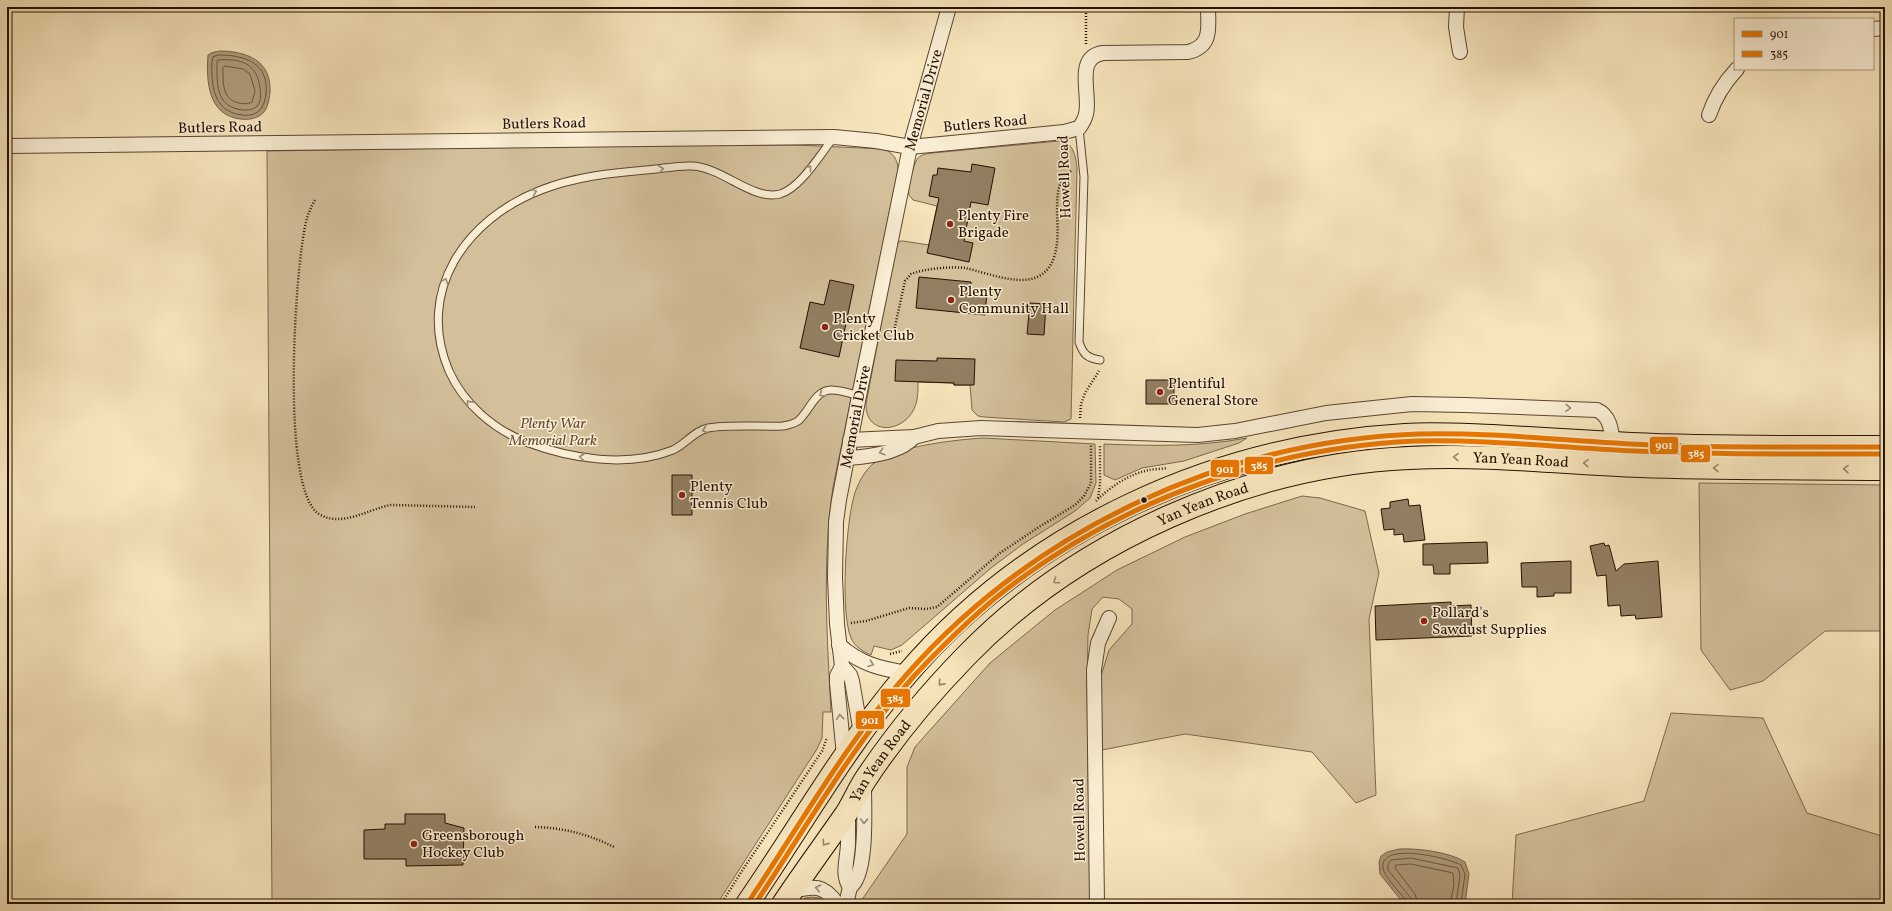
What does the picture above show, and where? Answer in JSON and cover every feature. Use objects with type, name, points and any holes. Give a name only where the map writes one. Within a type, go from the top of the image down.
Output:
[{"type":"main road","name":"Yan Yean Road","points":[[747,904],[844,756],[908,673],[969,612],[1023,569],[1050,550],[1108,516],[1146,498],[1234,464],[1320,444],[1406,435],[1442,434],[1613,443],[1717,446],[1885,447]]},
{"type":"main road","name":"Yan Yean Road","points":[[788,897],[848,811],[864,782],[922,704],[962,660],[990,633],[1037,594],[1088,559],[1145,527],[1200,503],[1250,486],[1289,476],[1344,465],[1405,458],[1443,456],[1666,467],[1885,469]]},
{"type":"main road","points":[[861,732],[864,782]]},
{"type":"main road","name":"Memorial Drive","points":[[844,756],[848,811]]},
{"type":"street","name":"Memorial Drive","points":[[861,732],[852,681],[850,675],[842,666],[839,645],[834,578],[836,522],[850,440],[910,147],[949,7]]},
{"type":"street","points":[[1089,58],[1096,54],[1103,53],[1188,52],[1197,50],[1204,44],[1208,34],[1208,7]]},
{"type":"street","points":[[1457,7],[1456,27],[1460,52]]},
{"type":"street","points":[[1874,29],[1885,28]]},
{"type":"street","name":"Howell Road","points":[[1079,128],[1086,113],[1086,66],[1089,58]]},
{"type":"street","points":[[1709,115],[1715,97],[1735,70]]},
{"type":"street","name":"Butlers Road","points":[[7,146],[834,137],[876,141],[910,147],[1064,132],[1079,128]]},
{"type":"street","points":[[850,440],[914,437],[949,430],[981,428],[1198,435],[1235,431],[1326,413],[1412,404],[1597,410],[1605,416],[1608,421],[1613,443]]},
{"type":"street","points":[[847,458],[868,456],[902,447],[914,437]]},
{"type":"street","name":"Howell Road","points":[[1097,904],[1094,670],[1098,643],[1109,618]]},
{"type":"street","points":[[839,645],[856,659],[888,670],[908,673]]},
{"type":"street","name":"Memorial Drive","points":[[842,666],[837,676],[837,683],[844,756]]},
{"type":"street","points":[[846,904],[850,887],[858,880],[865,816],[864,782]]},
{"type":"street","points":[[848,811],[848,846],[845,871],[847,883],[850,887]]},
{"type":"street","points":[[788,897],[813,886],[828,892],[837,904]]},
{"type":"lane","name":"Howell Road","points":[[1079,128],[1084,177],[1079,342],[1083,352],[1089,358],[1100,360]]},
{"type":"lane","points":[[834,137],[800,181],[781,194],[759,193],[712,169],[685,166],[578,179],[542,189],[516,201],[494,215],[472,235],[451,265],[440,298],[438,323],[439,338],[452,377],[465,399],[482,416],[498,428],[523,440],[547,449],[574,456],[609,459],[635,458],[655,455],[674,449],[696,434],[711,428],[783,426],[797,422],[816,398],[825,391],[839,391],[859,396]]},
{"type":"path","points":[[1086,7],[1086,43],[1089,58]]},
{"type":"path","points":[[894,331],[905,282],[910,274],[964,268],[1001,278],[1026,280],[1032,279],[1045,272],[1052,261],[1056,248],[1059,187],[1062,178],[1071,172],[1073,165]]},
{"type":"path","points":[[315,200],[306,221],[302,241],[294,331],[295,406],[300,474],[310,505],[322,515],[337,520],[349,518],[378,507],[391,505],[475,507]]},
{"type":"path","points":[[1098,499],[1100,484],[1090,432],[1080,404],[1090,383],[1097,376],[1100,368],[1100,360]]},
{"type":"path","points":[[837,624],[866,621],[909,608],[926,609],[937,606],[1005,550],[1075,505],[1084,496],[1090,483],[1090,432]]},
{"type":"path","points":[[535,826],[566,829],[584,834],[614,847]]},
{"type":"green space","points":[[1059,141],[1068,144],[1073,150],[1077,168],[1071,419],[1064,422],[978,416],[972,410],[970,385],[918,382],[916,403],[914,409],[908,417],[893,427],[885,428],[878,426],[871,421],[867,414],[866,404],[896,246],[900,241],[929,245],[937,206],[913,200],[909,195],[911,176],[916,161],[923,155],[932,153]]},
{"type":"green space","name":"Plenty War Memorial Park","points":[[796,145],[883,149],[890,152],[894,157],[898,170],[833,487],[827,543],[826,571],[831,712],[823,712],[822,738],[817,749],[717,904],[272,904],[267,151],[587,146]]},
{"type":"green space","points":[[983,438],[1095,444],[1096,483],[1090,498],[1075,511],[1023,544],[991,568],[902,645],[891,650],[874,646],[871,655],[865,652],[857,646],[851,638],[848,626],[845,589],[845,568],[851,509],[855,492],[861,478],[874,463],[897,452],[942,442]]},
{"type":"green space","points":[[1247,438],[1239,443],[1184,461],[1142,468],[1115,480],[1104,475],[1104,444],[1193,444]]},
{"type":"green space","points":[[1699,483],[1885,485],[1885,631],[1825,631],[1763,681],[1730,690],[1701,650]]},
{"type":"green space","points":[[1302,496],[1320,498],[1365,511],[1379,573],[1369,619],[1376,795],[1356,803],[1312,752],[1185,734],[1102,750],[1101,676],[1109,650],[1132,624],[1132,609],[1119,599],[1103,597],[1092,609],[1088,635],[1087,689],[1090,904],[859,904],[907,834],[907,767],[915,747],[990,663],[1055,610],[1117,570],[1185,537],[1245,514]]},
{"type":"green space","points":[[1671,713],[1763,718],[1807,813],[1885,837],[1885,904],[1512,904],[1516,835],[1644,801]]},
{"type":"green space","points":[[805,898],[819,898],[828,904],[795,904]]},
{"type":"water","points":[[219,51],[229,51],[248,56],[262,65],[267,73],[270,93],[269,101],[265,111],[258,117],[252,119],[240,119],[229,116],[221,111],[215,104],[209,86],[207,65],[208,55]]},
{"type":"water","points":[[1399,849],[1433,851],[1465,862],[1469,874],[1465,904],[1404,904],[1380,874],[1379,862],[1381,856],[1387,852]]},
{"type":"building","name":"Plenty Fire Brigade","points":[[972,164],[995,168],[988,205],[971,202],[964,241],[973,243],[969,262],[927,253],[939,198],[929,196],[933,175],[937,175],[938,168],[971,172]]},
{"type":"building","name":"Plenty Community Hall","points":[[919,277],[971,282],[971,290],[987,292],[985,315],[916,308]]},
{"type":"building","name":"Plenty Cricket Club","points":[[830,280],[854,285],[839,357],[800,348],[810,302],[824,305]]},
{"type":"building","points":[[1030,303],[1046,304],[1044,335],[1027,334]]},
{"type":"building","points":[[937,358],[975,359],[974,385],[895,381],[896,360],[937,361]]},
{"type":"building","name":"Plentiful General Store","points":[[1146,380],[1174,380],[1174,404],[1146,404]]},
{"type":"building","name":"Plenty Tennis Club","points":[[672,475],[692,475],[692,515],[672,515]]},
{"type":"building","points":[[1408,499],[1409,506],[1420,505],[1425,540],[1404,542],[1403,534],[1394,535],[1394,529],[1384,530],[1381,509],[1390,508],[1390,502]]},
{"type":"building","points":[[1487,542],[1488,563],[1450,564],[1450,574],[1434,574],[1433,565],[1423,565],[1423,544]]},
{"type":"building","points":[[1604,543],[1605,546],[1609,545],[1616,571],[1624,564],[1658,561],[1662,617],[1636,619],[1635,615],[1621,616],[1620,605],[1608,606],[1606,575],[1597,576],[1590,546]]},
{"type":"building","points":[[1571,561],[1571,593],[1554,593],[1554,596],[1537,597],[1537,587],[1522,587],[1521,563]]},
{"type":"building","name":"Pollard's Sawdust Supplies","points":[[1451,602],[1451,606],[1471,605],[1472,636],[1376,640],[1375,606]]},
{"type":"building","name":"Greensborough Hockey Club","points":[[405,814],[445,814],[445,823],[464,828],[463,865],[406,866],[406,859],[364,859],[364,830],[385,829],[385,824],[405,824]]},
{"type":"transit line","name":"901","points":[[747,904],[823,786],[863,729],[907,674],[958,622],[1014,576],[1074,536],[1138,502],[1205,475],[1274,454],[1346,440],[1418,434],[1476,434],[1622,444],[1680,446],[1885,447]]},
{"type":"transit line","name":"385","points":[[755,904],[850,758],[892,702],[938,651],[963,626],[1002,592],[1016,582],[1060,552],[1107,525],[1155,502],[1206,482],[1257,466],[1309,454],[1362,445],[1416,441],[1470,441],[1607,450],[1696,453],[1885,454]]},
{"type":"place","name":"Plenty Fire Brigade","points":[[950,224]]},
{"type":"place","name":"Plenty Community Hall","points":[[951,300]]},
{"type":"place","name":"Plenty Cricket Club","points":[[825,327]]},
{"type":"place","name":"Plentiful General Store","points":[[1160,392]]},
{"type":"place","name":"Plenty Tennis Club","points":[[682,495]]},
{"type":"place","name":"Pollard's Sawdust Supplies","points":[[1424,621]]},
{"type":"place","name":"Greensborough Hockey Club","points":[[414,844]]}]
